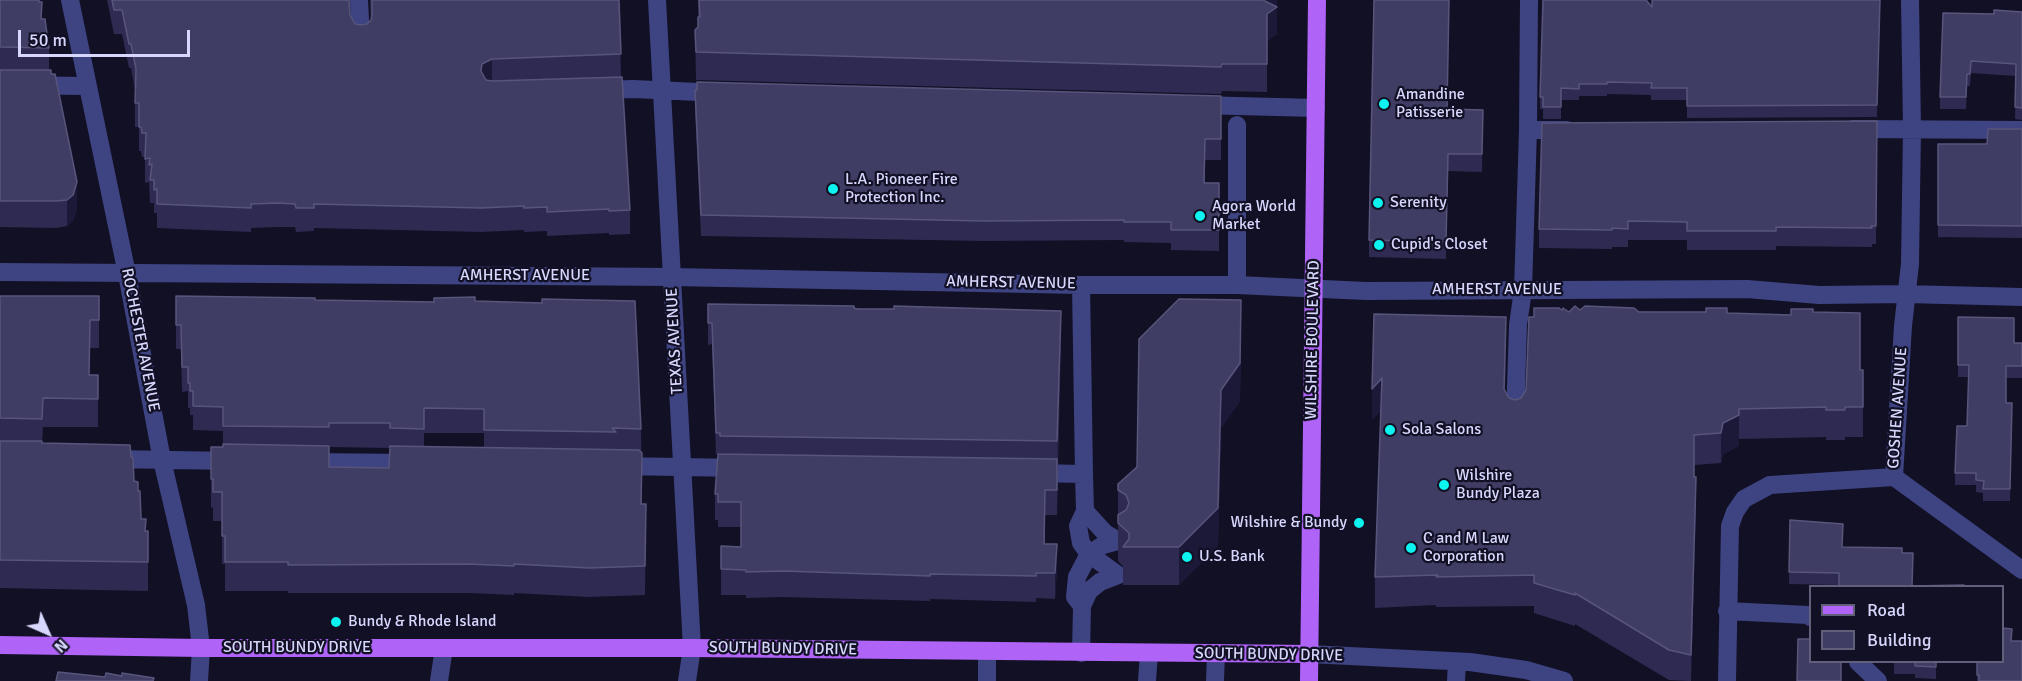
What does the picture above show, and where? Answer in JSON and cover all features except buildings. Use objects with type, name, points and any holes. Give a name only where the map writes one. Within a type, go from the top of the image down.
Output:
[{"type":"main road","name":"WILSHIRE BOULEVARD","points":[[1309,681],[1317,0]]},
{"type":"main road","name":"SOUTH BUNDY DRIVE","points":[[0,645],[1310,654]]},
{"type":"street","name":"ROCHESTER AVENUE","points":[[70,0],[127,274],[162,460],[196,605],[201,648],[199,681]]},
{"type":"street","points":[[358,0],[361,38]]},
{"type":"street","name":"TEXAS AVENUE","points":[[657,0],[692,648],[687,681]]},
{"type":"street","points":[[1515,419],[1518,325],[1523,290],[1528,130],[1528,0]]},
{"type":"street","name":"GOSHEN AVENUE","points":[[1727,681],[1730,526],[1735,512],[1744,500],[1770,485],[1893,477],[1910,264],[1912,128],[1910,0]]},
{"type":"street","points":[[0,85],[87,86]]},
{"type":"street","points":[[586,91],[633,89],[735,93]]},
{"type":"street","points":[[1178,105],[1316,108]]},
{"type":"street","points":[[1237,125],[1237,285]]},
{"type":"street","points":[[1837,129],[2022,130]]},
{"type":"street","points":[[1528,130],[1587,130]]},
{"type":"street","name":"AMHERST AVENUE","points":[[0,272],[672,277],[1081,285],[1237,285],[1313,290],[1748,289],[1819,295],[1906,294],[2022,297]]},
{"type":"street","points":[[1081,285],[1085,512],[1078,526],[1081,543],[1089,555],[1118,574],[1100,582],[1089,591],[1082,606],[1082,653]]},
{"type":"street","points":[[88,459],[249,461]]},
{"type":"street","points":[[284,461],[426,463]]},
{"type":"street","points":[[602,466],[755,468]]},
{"type":"street","points":[[1014,473],[1084,474]]},
{"type":"street","points":[[1893,477],[2022,570]]},
{"type":"street","points":[[1082,606],[1076,597],[1077,577],[1089,555],[1103,545],[1118,541],[1105,533],[1085,512]]},
{"type":"street","points":[[1727,611],[1809,616]]},
{"type":"street","points":[[439,681],[444,648]]},
{"type":"street","points":[[987,651],[987,681]]},
{"type":"street","points":[[1147,681],[1149,652]]},
{"type":"street","points":[[1215,681],[1216,653]]},
{"type":"street","name":"SOUTH BUNDY DRIVE","points":[[1310,654],[1457,662],[1526,670],[1545,678],[1564,681]]},
{"type":"street","points":[[1456,681],[1457,662]]},
{"type":"street","points":[[1859,663],[1878,681]]},
{"type":"place","name":"Amandine Patisserie","points":[[1384,104]]},
{"type":"place","name":"L.A. Pioneer Fire Protection Inc.","points":[[833,189]]},
{"type":"place","name":"Serenity","points":[[1378,203]]},
{"type":"place","name":"Agora World Market","points":[[1200,216]]},
{"type":"place","name":"Cupid's Closet","points":[[1379,245]]},
{"type":"place","name":"Sola Salons","points":[[1390,430]]},
{"type":"place","name":"Wilshire Bundy Plaza","points":[[1444,485]]},
{"type":"place","name":"Wilshire & Bundy","points":[[1359,523]]},
{"type":"place","name":"C and M Law Corporation","points":[[1411,548]]},
{"type":"place","name":"U.S. Bank","points":[[1187,557]]},
{"type":"place","name":"Bundy & Rhode Island","points":[[336,622]]}]
